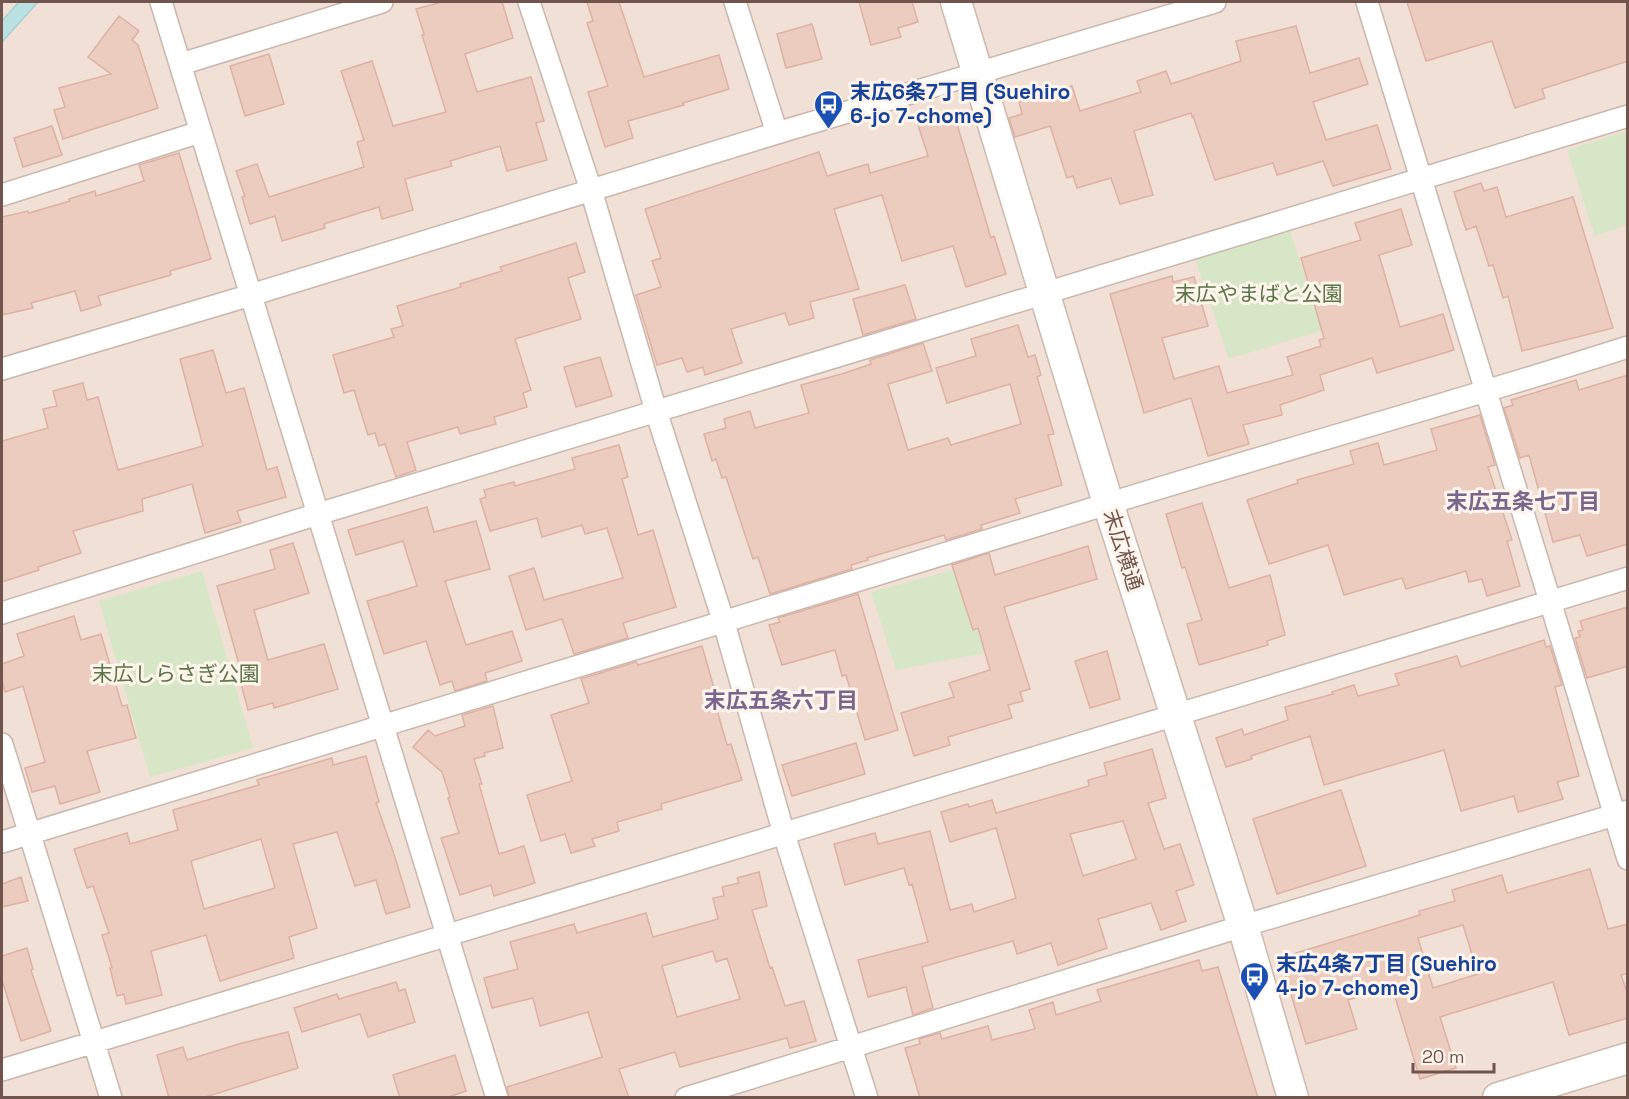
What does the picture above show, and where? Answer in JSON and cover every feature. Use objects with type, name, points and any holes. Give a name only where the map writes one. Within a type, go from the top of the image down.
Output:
[{"type":"street","points":[[161,2],[497,1098]]},
{"type":"street","points":[[529,2],[591,190],[656,411],[724,623],[784,834],[867,1098]]},
{"type":"street","points":[[735,2],[777,133]]},
{"type":"street","name":"末広横通","points":[[956,2],[1108,503],[1243,926],[1293,1098]]},
{"type":"street","points":[[2,369],[1215,2]]},
{"type":"street","points":[[1367,2],[1485,393],[1621,814],[1628,859]]},
{"type":"street","points":[[181,64],[372,3]]},
{"type":"street","points":[[2,613],[318,514],[1628,116]]},
{"type":"street","points":[[2,195],[200,132]]},
{"type":"street","points":[[2,842],[383,724],[724,623],[1108,503],[1485,393],[1628,347]]},
{"type":"street","points":[[2,1070],[784,834],[1175,713],[1628,578]]},
{"type":"street","points":[[2,744],[111,1098]]},
{"type":"street","points":[[686,1098],[1243,926],[1621,814]]},
{"type":"street","points":[[1498,1098],[1628,1058]]},
{"type":"shaded area","points":[[2,2],[1627,2],[1627,1097],[2,1097]]},
{"type":"green space","points":[[1627,131],[1627,225],[1595,236],[1567,150]]},
{"type":"green space","name":"末広やまばと公園","points":[[1290,231],[1323,330],[1229,359],[1195,259]]},
{"type":"green space","points":[[957,569],[985,653],[896,670],[871,592]]},
{"type":"green space","name":"末広しらさぎ公園","points":[[202,571],[253,748],[150,777],[99,601]]},
{"type":"water","points":[[19,2],[38,2],[2,42],[2,21]]},
{"type":"building","points":[[442,2],[502,2],[513,38],[465,54],[477,92],[531,77],[544,121],[536,123],[547,160],[507,171],[500,146],[450,161],[452,166],[405,179],[413,210],[382,219],[379,207],[324,224],[325,228],[282,241],[275,216],[250,224],[242,197],[245,196],[236,171],[257,164],[269,197],[364,167],[357,142],[364,140],[341,71],[372,61],[393,126],[446,112],[416,9]]},
{"type":"building","points":[[587,2],[619,2],[644,77],[719,55],[729,89],[628,121],[633,138],[605,147],[588,92],[608,86],[587,23],[593,21]]},
{"type":"building","points":[[859,2],[912,2],[918,22],[898,28],[901,37],[871,45]]},
{"type":"building","points":[[1407,2],[1628,2],[1628,61],[1542,89],[1545,98],[1515,108],[1492,41],[1426,61]]},
{"type":"building","points":[[119,16],[139,31],[132,40],[138,45],[158,108],[63,139],[54,110],[65,107],[59,88],[111,74],[88,57]]},
{"type":"building","points":[[812,24],[822,59],[786,68],[777,34]]},
{"type":"building","points":[[1296,26],[1310,73],[1359,58],[1368,84],[1313,102],[1326,140],[1377,125],[1391,169],[1333,186],[1323,161],[1277,175],[1273,163],[1215,180],[1191,113],[1134,131],[1153,195],[1120,204],[1111,178],[1077,188],[1073,176],[1067,178],[1050,126],[1015,137],[1009,118],[1022,114],[1019,102],[1072,86],[1080,111],[1141,92],[1137,81],[1166,71],[1171,84],[1241,61],[1236,41]]},
{"type":"building","points":[[269,54],[284,104],[245,116],[230,66]]},
{"type":"building","points":[[954,114],[991,238],[994,236],[1006,274],[966,287],[953,246],[902,261],[882,195],[834,209],[859,289],[810,302],[814,318],[789,325],[785,313],[731,329],[742,363],[705,375],[703,367],[687,372],[682,358],[657,365],[636,295],[661,287],[652,261],[661,258],[645,209],[819,152],[827,176],[868,164],[870,173],[928,156],[918,125]]},
{"type":"building","points":[[52,126],[62,155],[23,167],[14,138]]},
{"type":"building","points":[[179,153],[211,259],[170,271],[171,275],[98,296],[101,305],[81,311],[75,291],[31,303],[33,308],[2,315],[2,217],[28,211],[29,213],[95,191],[96,196],[144,181],[139,165]]},
{"type":"building","points":[[1481,183],[1484,191],[1497,187],[1506,217],[1573,197],[1613,328],[1522,351],[1508,296],[1503,298],[1493,265],[1489,266],[1476,226],[1466,230],[1454,192]]},
{"type":"building","points":[[1401,209],[1412,245],[1379,255],[1400,327],[1443,314],[1454,350],[1377,373],[1372,358],[1320,375],[1324,390],[1280,405],[1282,415],[1243,425],[1249,444],[1208,456],[1191,398],[1144,413],[1110,294],[1172,276],[1173,282],[1194,277],[1208,326],[1162,338],[1174,379],[1219,366],[1227,393],[1293,375],[1287,357],[1321,346],[1319,340],[1324,338],[1301,258],[1361,240],[1355,223]]},
{"type":"building","points":[[576,243],[585,272],[568,278],[581,319],[515,339],[531,390],[523,393],[527,407],[494,417],[496,424],[460,434],[458,427],[407,442],[416,470],[396,477],[385,444],[379,446],[375,433],[368,435],[354,390],[344,393],[333,355],[394,337],[391,329],[403,326],[397,306],[461,287],[460,284],[502,271],[500,267]]},
{"type":"building","points":[[905,285],[916,319],[863,335],[853,299]]},
{"type":"building","points":[[1018,325],[1028,357],[1035,355],[1041,375],[1037,377],[1054,434],[1048,435],[1062,485],[1015,499],[1020,513],[981,525],[982,529],[946,540],[944,535],[867,558],[868,560],[851,565],[852,569],[770,594],[758,557],[753,559],[726,477],[722,478],[716,459],[712,461],[704,434],[726,428],[724,419],[750,411],[755,428],[809,413],[801,385],[845,373],[871,364],[870,360],[923,343],[932,371],[888,384],[908,450],[948,438],[951,445],[1021,424],[1010,384],[947,403],[936,368],[976,356],[971,339]]},
{"type":"building","points":[[213,350],[226,393],[244,388],[267,470],[277,467],[286,497],[237,511],[241,522],[205,533],[192,484],[142,499],[143,511],[73,531],[81,553],[2,582],[2,441],[48,428],[43,409],[57,406],[53,391],[83,383],[87,400],[98,397],[118,470],[203,446],[180,359]]},
{"type":"building","points":[[600,357],[612,396],[576,407],[564,367]]},
{"type":"building","points":[[1628,375],[1628,544],[1587,556],[1580,535],[1553,542],[1529,455],[1520,458],[1504,408],[1513,405],[1511,400],[1576,380],[1579,390]]},
{"type":"building","points":[[1480,415],[1495,465],[1488,467],[1512,540],[1507,541],[1520,586],[1487,596],[1482,579],[1469,582],[1466,571],[1406,589],[1402,578],[1344,595],[1328,545],[1269,564],[1247,500],[1298,483],[1297,480],[1354,464],[1350,451],[1378,443],[1384,465],[1437,450],[1431,429]]},
{"type":"building","points":[[619,445],[628,477],[622,479],[638,535],[653,530],[676,607],[623,623],[628,638],[574,654],[562,619],[526,630],[509,576],[534,568],[544,600],[623,578],[607,528],[585,534],[582,525],[542,537],[537,518],[490,531],[480,499],[486,497],[484,490],[514,482],[515,486],[575,469],[572,458]]},
{"type":"building","points":[[1202,503],[1229,588],[1270,575],[1285,635],[1267,641],[1268,645],[1199,665],[1187,624],[1202,620],[1185,567],[1182,568],[1166,514]]},
{"type":"building","points":[[427,507],[434,532],[476,521],[490,569],[445,581],[466,645],[512,631],[522,661],[485,673],[487,681],[455,691],[452,681],[440,685],[426,641],[384,654],[367,601],[417,586],[403,541],[356,555],[348,530]]},
{"type":"building","points":[[293,543],[309,593],[254,610],[268,660],[324,644],[338,689],[274,708],[273,703],[248,710],[237,669],[240,668],[217,586],[275,569],[270,550]]},
{"type":"building","points":[[1088,546],[1097,579],[1004,607],[1030,689],[1020,692],[1023,701],[1008,705],[1012,718],[948,737],[950,745],[914,756],[901,713],[954,697],[949,683],[990,670],[978,628],[973,630],[952,565],[989,553],[995,575]]},
{"type":"building","points":[[858,594],[898,730],[865,740],[846,675],[842,676],[835,650],[782,665],[769,625],[780,622],[778,618]]},
{"type":"building","points":[[1628,607],[1628,666],[1587,678],[1575,638],[1580,637],[1578,631],[1583,630],[1580,621]]},
{"type":"building","points":[[74,616],[81,640],[101,634],[122,706],[127,705],[136,738],[87,751],[100,792],[60,804],[55,786],[32,792],[25,768],[45,762],[23,686],[5,692],[2,664],[24,656],[17,634]]},
{"type":"building","points":[[1544,640],[1546,647],[1550,646],[1562,685],[1555,687],[1579,776],[1557,782],[1563,799],[1518,812],[1514,796],[1461,811],[1444,750],[1324,785],[1310,736],[1226,767],[1216,738],[1242,729],[1244,735],[1288,720],[1285,707],[1333,694],[1332,692],[1354,685],[1358,696],[1399,685],[1395,674],[1457,656],[1461,667]]},
{"type":"building","points":[[702,646],[714,688],[711,689],[727,745],[731,744],[742,780],[661,804],[662,809],[617,822],[619,831],[592,839],[595,846],[571,853],[565,834],[541,841],[527,795],[572,781],[551,715],[589,703],[581,679],[636,662],[638,665]]},
{"type":"building","points":[[1107,651],[1120,699],[1090,708],[1075,661]]},
{"type":"building","points":[[493,706],[503,748],[484,753],[485,756],[474,759],[482,784],[479,784],[499,854],[524,846],[535,883],[494,896],[491,885],[460,895],[441,838],[459,833],[448,798],[450,797],[442,772],[413,747],[428,730],[435,736],[465,726],[462,715]]},
{"type":"building","points":[[856,743],[865,774],[792,796],[782,765]]},
{"type":"building","points":[[1152,749],[1166,798],[1148,803],[1164,849],[1180,844],[1194,885],[1176,891],[1186,921],[1161,930],[1151,903],[1098,919],[1107,948],[1058,965],[1051,943],[1017,954],[1013,941],[922,967],[933,1008],[913,1015],[906,987],[868,997],[858,960],[928,942],[912,884],[909,885],[904,868],[845,885],[834,844],[875,833],[878,844],[930,831],[950,910],[972,904],[974,912],[1016,898],[996,828],[950,842],[941,812],[992,800],[996,813],[1089,786],[1088,780],[1107,775],[1104,763]],"holes":[[[1123,821],[1136,859],[1083,876],[1070,834]]]},
{"type":"building","points":[[366,756],[379,802],[376,803],[410,907],[386,914],[376,880],[355,886],[337,832],[293,844],[317,928],[289,937],[294,958],[220,981],[206,935],[151,951],[162,995],[126,1004],[124,994],[117,996],[110,968],[112,968],[102,935],[109,933],[93,886],[87,888],[74,849],[127,833],[130,844],[178,830],[173,810],[259,785],[257,780],[332,758],[333,765]],"holes":[[[261,839],[275,888],[204,909],[191,861]]]},
{"type":"building","points":[[1341,790],[1366,866],[1277,894],[1253,819]]},
{"type":"building","points":[[1590,869],[1608,929],[1628,924],[1628,973],[1621,975],[1628,995],[1628,1018],[1569,1035],[1553,982],[1440,1017],[1456,1068],[1420,1079],[1392,987],[1348,1000],[1357,1029],[1306,1044],[1280,958],[1420,915],[1419,911],[1455,901],[1452,890],[1502,875],[1507,893]],"holes":[[[1463,925],[1478,974],[1433,988],[1418,938]]]},
{"type":"building","points":[[759,872],[767,906],[752,910],[770,968],[772,967],[785,1006],[804,1001],[816,1041],[790,1048],[787,1038],[680,1067],[675,1052],[619,1069],[629,1098],[509,1098],[507,1087],[602,1057],[588,1012],[540,1026],[533,998],[492,1008],[484,978],[518,969],[510,942],[574,924],[577,933],[646,913],[653,937],[718,919],[713,898],[724,896],[722,887],[739,883],[737,878]],"holes":[[[713,951],[716,962],[727,958],[740,999],[677,1017],[662,966]]]},
{"type":"building","points":[[21,877],[28,901],[2,907],[2,884]]},
{"type":"building","points":[[27,948],[33,969],[31,970],[51,1031],[21,1041],[2,980],[2,956]]},
{"type":"building","points":[[1199,960],[1202,971],[1218,967],[1258,1098],[920,1098],[905,1048],[920,1044],[919,1039],[940,1033],[942,1039],[988,1026],[992,1040],[1035,1029],[1029,1010],[1053,1002],[1056,1015],[1101,1001],[1097,990]]},
{"type":"building","points":[[396,982],[399,991],[405,989],[415,1022],[368,1037],[360,1014],[302,1032],[294,1008],[337,994],[339,999]]},
{"type":"building","points":[[288,1032],[298,1068],[202,1098],[169,1098],[157,1055],[183,1047],[187,1060]]},
{"type":"building","points":[[455,1055],[466,1091],[446,1098],[400,1098],[393,1075]]},
{"type":"place","name":"末広6条7丁目 (Suehiro 6-jo 7-chome)","points":[[829,130]]},
{"type":"place","name":"末広4条7丁目 (Suehiro 4-jo 7-chome)","points":[[1255,1002]]},
{"type":"district","name":"末広五条七丁目","points":[[1523,501]]},
{"type":"district","name":"末広五条六丁目","points":[[781,700]]}]
